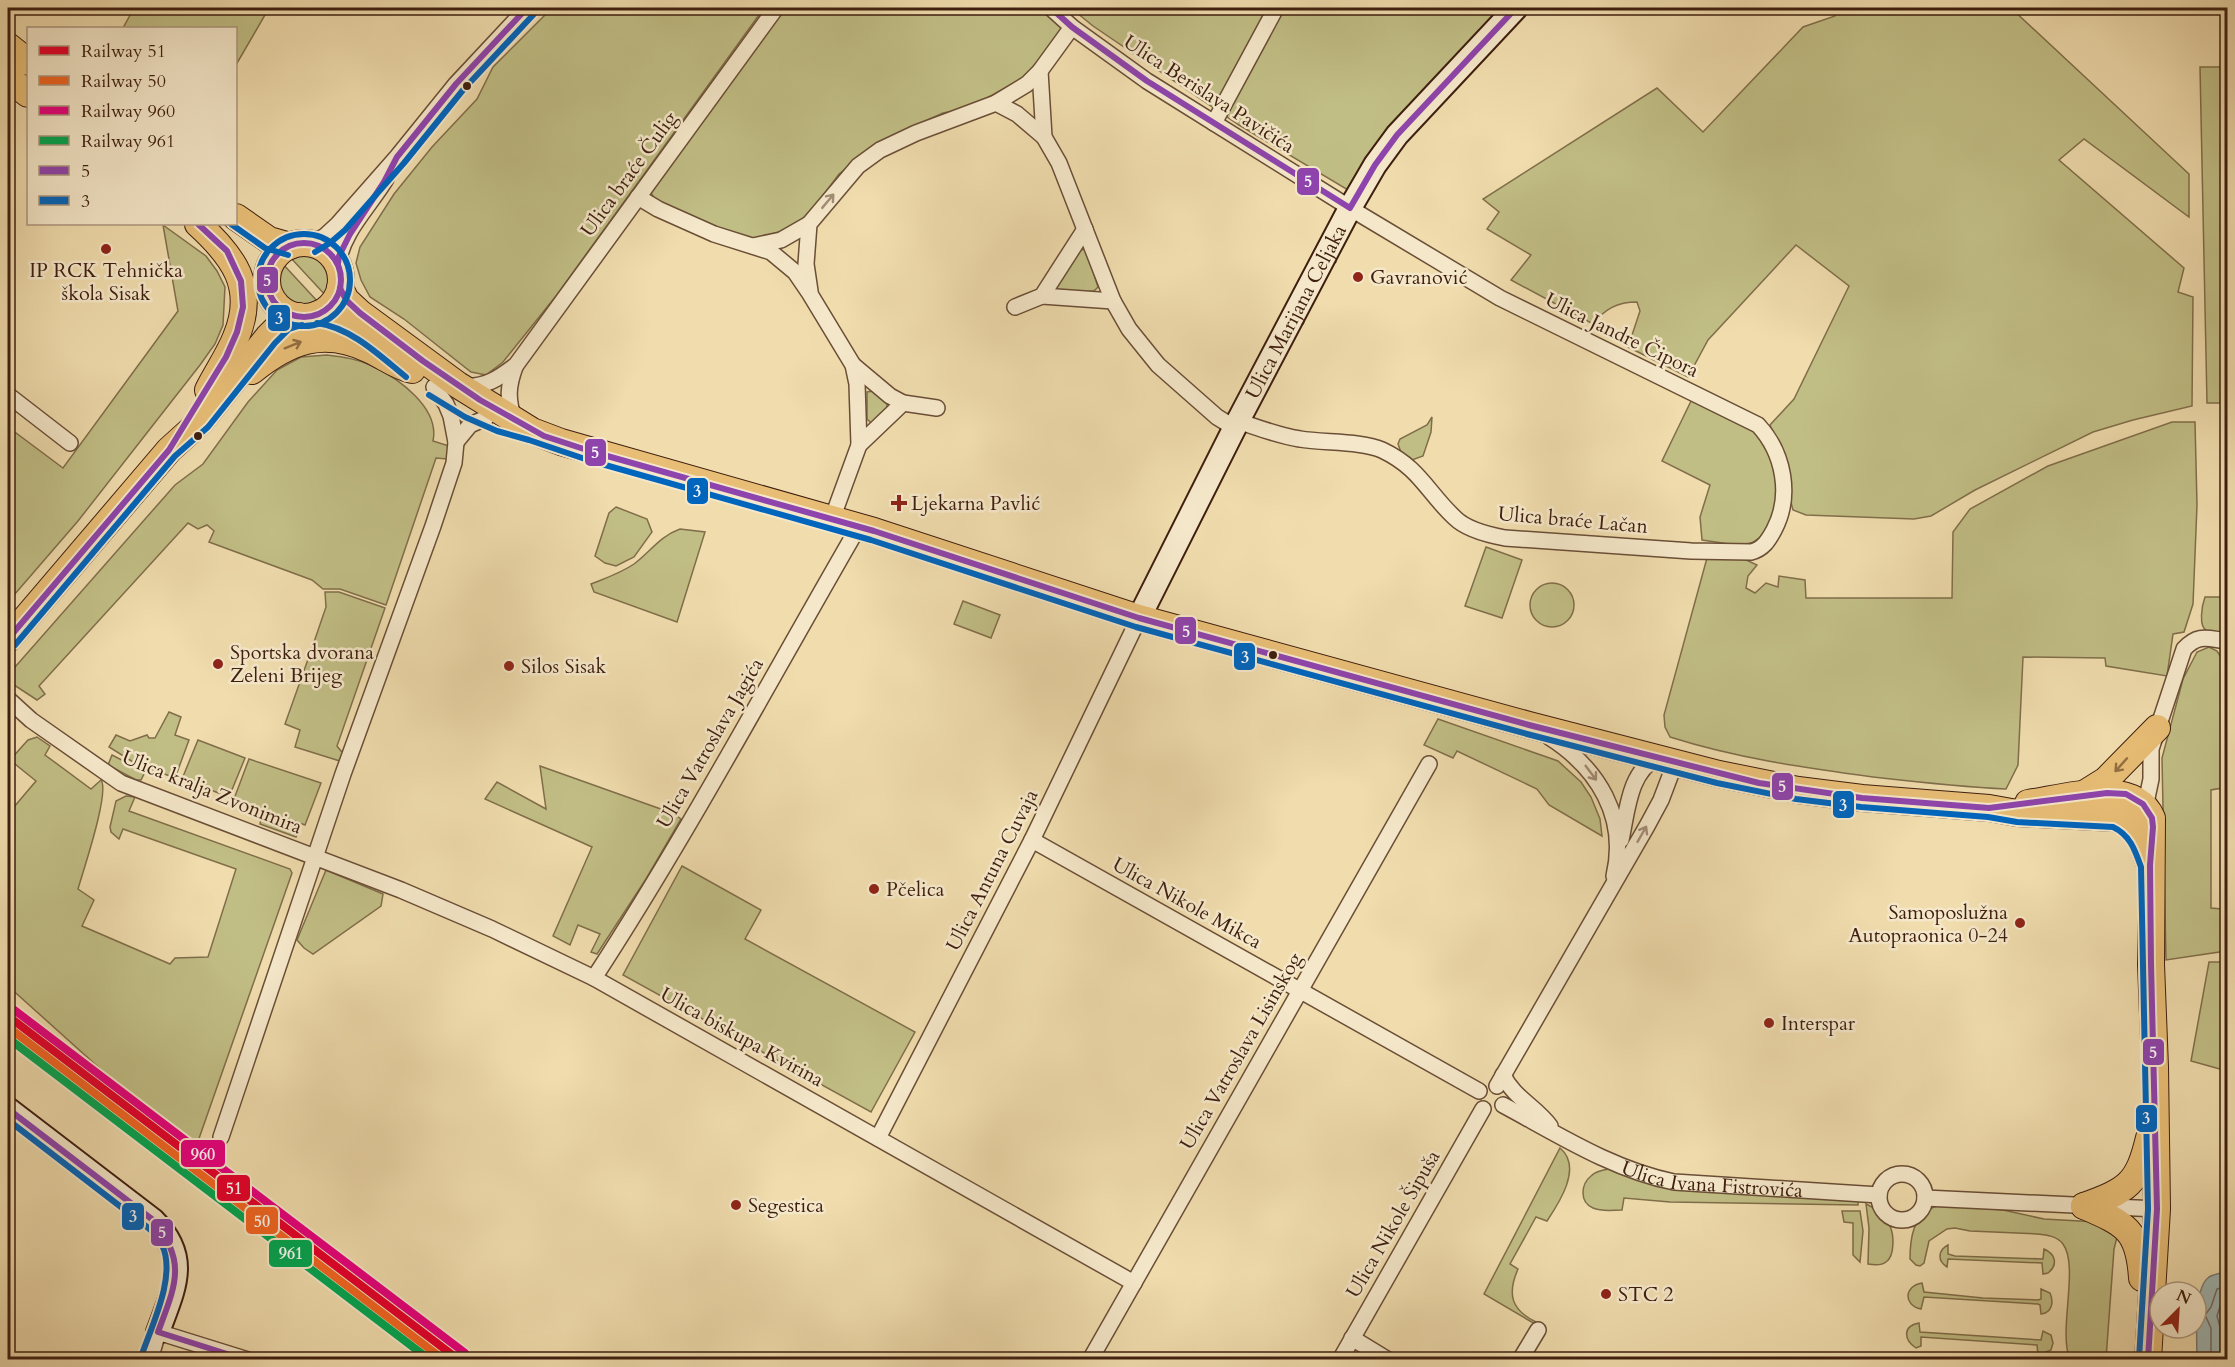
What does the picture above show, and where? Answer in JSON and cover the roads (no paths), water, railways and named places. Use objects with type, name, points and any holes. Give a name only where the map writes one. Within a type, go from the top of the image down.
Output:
[{"type":"main road","name":"Ulica Marijana Celjaka","points":[[1139,618],[1350,208],[1375,165],[1397,135],[1516,8]]},
{"type":"main road","points":[[8,46],[27,61]]},
{"type":"main road","points":[[8,78],[27,93]]},
{"type":"main road","points":[[237,218],[269,240],[327,250],[339,276],[346,300],[446,386],[455,401],[486,418],[523,425]]},
{"type":"main road","points":[[199,225],[218,240],[229,255],[242,284],[244,297],[237,337],[217,389]]},
{"type":"main road","points":[[207,225],[254,257],[265,271],[269,287],[281,308],[308,315],[329,314],[345,320],[412,370]]},
{"type":"main road","points":[[217,389],[257,327],[268,305],[268,270],[273,260],[280,252],[300,245]]},
{"type":"main road","points":[[8,639],[169,450],[182,424],[284,321],[328,308],[336,299],[339,276]]},
{"type":"main road","points":[[217,389],[294,344],[330,338],[359,345],[523,425],[593,452],[859,526],[1139,618],[1529,725],[1738,778],[1798,790],[1926,804],[1989,808],[2017,813],[2115,818],[2123,821],[2138,833],[2151,865]]},
{"type":"main road","points":[[2079,796],[2106,780],[2157,728]]},
{"type":"main road","points":[[1989,808],[2107,793],[2126,794],[2143,804],[2152,818],[2151,964],[2157,1209],[2153,1280]]},
{"type":"main road","points":[[2115,818],[2143,804]]},
{"type":"main road","points":[[8,1110],[153,1220],[165,1232],[176,1256],[174,1281],[158,1332]]},
{"type":"main road","points":[[2084,1206],[2114,1195],[2134,1178],[2145,1155],[2156,1111]]},
{"type":"main road","points":[[2084,1206],[2114,1219],[2124,1226],[2133,1238],[2139,1248],[2143,1293],[2148,1311]]},
{"type":"main road","points":[[2148,1359],[2150,1340]]},
{"type":"street","points":[[300,245],[326,236],[338,224],[398,157],[456,84],[527,8]]},
{"type":"street","name":"Ulica braće Čulig","points":[[523,425],[508,398],[510,380],[516,365],[776,8]]},
{"type":"street","name":"Ulica Berislava Pavičića","points":[[1051,8],[1072,27],[1147,81],[1350,208]]},
{"type":"street","points":[[1214,123],[1276,8]]},
{"type":"street","points":[[753,246],[781,240],[809,224],[858,166],[880,150],[916,133],[996,103],[1027,84],[1072,27]]},
{"type":"street","points":[[1040,70],[1044,137]]},
{"type":"street","points":[[996,103],[1017,114],[1044,137]]},
{"type":"street","name":"Ulica braće Lačan","points":[[1044,137],[1059,163],[1113,301],[1129,329],[1158,365],[1217,417],[1237,425],[1299,439],[1378,449],[1397,458],[1418,474],[1456,520],[1492,536],[1691,550],[1751,552],[1759,550]]},
{"type":"street","points":[[339,276],[339,256],[350,234],[398,157]]},
{"type":"street","points":[[638,197],[658,209],[705,230],[771,252],[785,263],[810,294],[853,365],[858,384],[859,445],[832,519]]},
{"type":"street","name":"Ulica Jandre Čipora","points":[[1350,208],[1510,304],[1758,425],[1765,432],[1776,452],[1781,466],[1784,492],[1780,519],[1759,550]]},
{"type":"street","points":[[809,224],[806,264],[810,294]]},
{"type":"street","points":[[1042,296],[1085,230]]},
{"type":"street","points":[[1015,307],[1042,296],[1113,301]]},
{"type":"street","name":"Ulica braće Čulig","points":[[446,386],[476,387],[486,384],[496,380],[516,365]]},
{"type":"street","points":[[853,365],[890,396],[903,403],[937,408]]},
{"type":"street","name":"Ulica kralja Zvonimira","points":[[220,1137],[454,463],[456,442],[446,404],[446,386]]},
{"type":"street","points":[[8,395],[70,443]]},
{"type":"street","points":[[859,445],[903,403]]},
{"type":"street","points":[[456,442],[470,425],[486,418]]},
{"type":"street","name":"Ulica Vatroslava Jagića","points":[[594,978],[688,826],[859,526]]},
{"type":"street","name":"Ulica Antuna Cuvaja","points":[[878,1138],[1032,840],[1139,618]]},
{"type":"street","points":[[2143,804],[2149,790],[2151,749],[2184,649],[2192,640],[2198,638],[2228,641]]},
{"type":"street","name":"Ulica kralja Zvonimira","points":[[8,699],[31,720],[121,783],[316,856]]},
{"type":"street","points":[[1529,725],[1566,748],[1591,772],[1613,816],[1619,851]]},
{"type":"street","points":[[1500,1080],[1505,1096],[1503,1105],[1493,1112],[1483,1109],[1478,1103],[1479,1091],[1500,1080],[1661,800],[1666,761],[1646,766],[1637,780],[1612,885]]},
{"type":"street","name":"Ulica Vatroslava Lisinskog","points":[[1090,1359],[1429,764]]},
{"type":"street","name":"Ulica Nikole Mikca","points":[[1032,840],[1479,1091]]},
{"type":"street","name":"Ulica biskupa Kvirina","points":[[316,856],[492,929],[594,978],[1134,1282]]},
{"type":"street","name":"Ulica Ivana Fistrovića","points":[[1500,1080],[1546,1120],[1556,1133]]},
{"type":"street","name":"Ulica Ivana Fistrovića","points":[[1503,1105],[1631,1170],[1658,1179],[1880,1196]]},
{"type":"street","name":"Ulica Nikole Šipuša","points":[[1340,1359],[1483,1109]]},
{"type":"street","points":[[1905,1174],[1922,1185],[1925,1198],[1922,1208],[1916,1215],[1901,1219],[1885,1212],[1880,1196],[1885,1182],[1891,1177],[1905,1174]]},
{"type":"street","points":[[1925,1198],[2157,1209]]},
{"type":"street","points":[[1521,1359],[1538,1330]]},
{"type":"street","points":[[150,1359],[158,1332],[248,1359]]},
{"type":"street","points":[[1352,1338],[1388,1359]]},
{"type":"water","points":[[2227,1272],[2227,1359],[2197,1359],[2197,1340],[2208,1340],[2206,1280],[2216,1274]]},
{"type":"rail line","name":"960","points":[[13,1009],[465,1353]]},
{"type":"rail line","name":"51","points":[[8,1016],[459,1360]]},
{"type":"rail line","name":"50","points":[[8,1027],[444,1360]]},
{"type":"rail line","name":"961","points":[[8,1038],[430,1360]]},
{"type":"place","name":"IP RCK Tehnička škola Sisak","points":[[106,249]]},
{"type":"place","name":"Gavranović","points":[[1358,277]]},
{"type":"place","name":"Ljekarna Pavlić","points":[[899,503]]},
{"type":"place","name":"Sportska dvorana Zeleni Brijeg","points":[[218,664]]},
{"type":"place","name":"Silos Sisak","points":[[509,666]]},
{"type":"place","name":"Pčelica","points":[[874,889]]},
{"type":"place","name":"Samoposlužna Autopraonica 0-24","points":[[2020,923]]},
{"type":"place","name":"Interspar","points":[[1769,1023]]},
{"type":"place","name":"Segestica","points":[[736,1205]]},
{"type":"place","name":"STC 2","points":[[1606,1294]]}]
